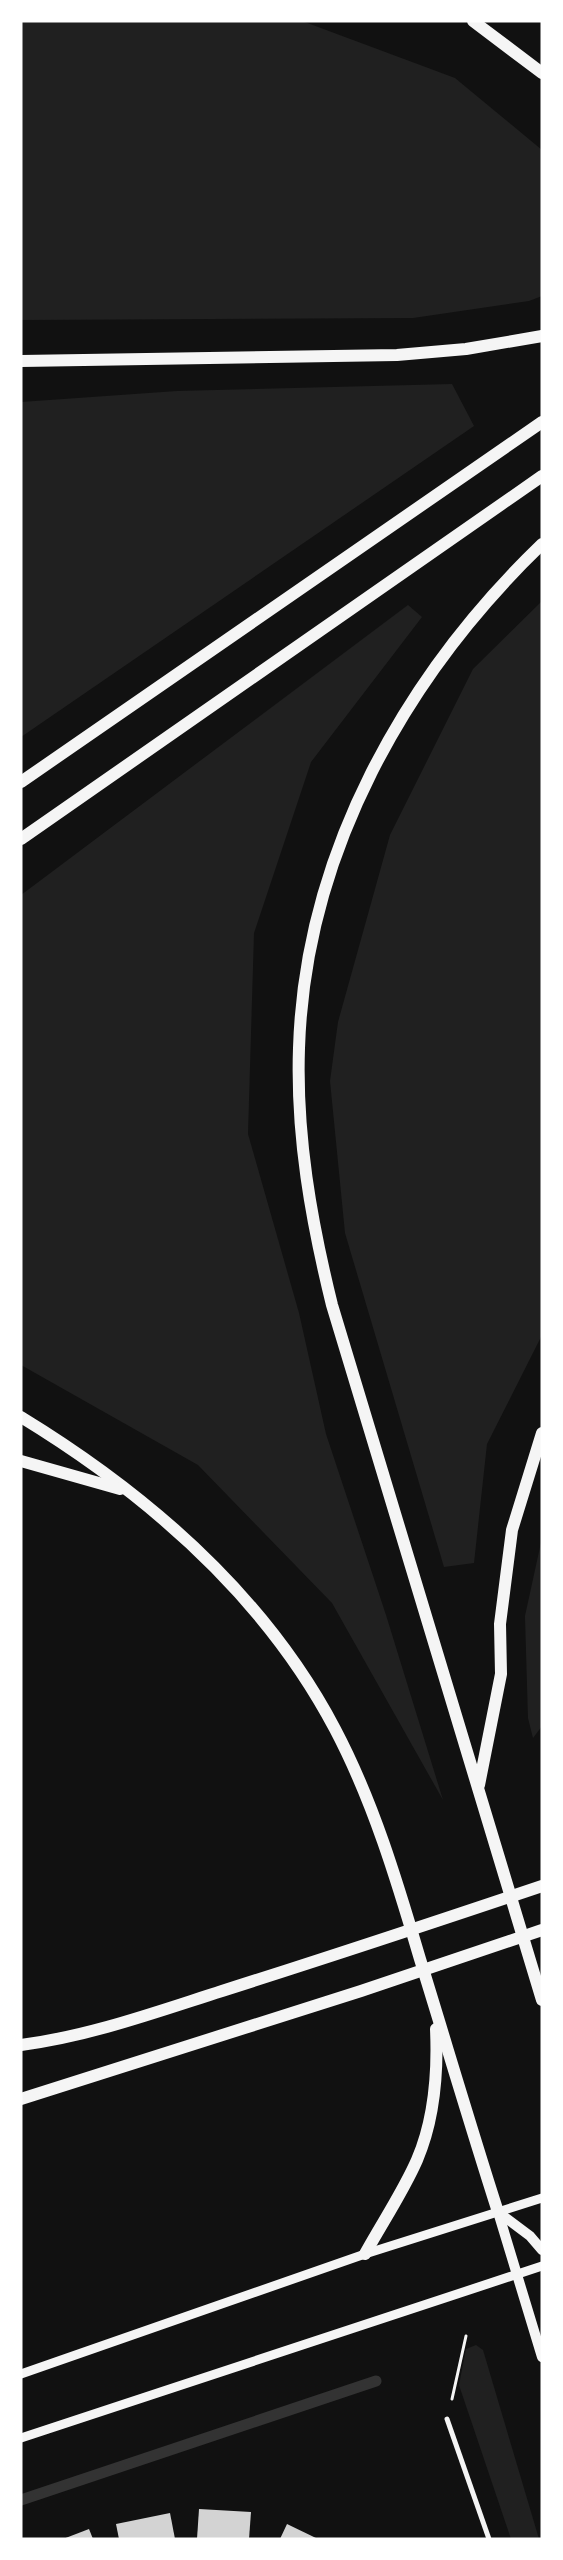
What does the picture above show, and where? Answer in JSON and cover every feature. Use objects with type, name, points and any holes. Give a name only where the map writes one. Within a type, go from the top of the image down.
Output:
[{"type":"main road","points":[[473,21],[542,73]]},
{"type":"main road","points":[[21,361],[397,355],[466,349],[542,336]]},
{"type":"main road","points":[[21,782],[542,422]]},
{"type":"main road","points":[[21,839],[542,476]]},
{"type":"main road","points":[[542,544],[502,583],[442,657],[414,696],[368,779],[332,865],[319,911],[307,961],[299,1049],[302,1141],[308,1188],[315,1234],[332,1305],[542,2000]]},
{"type":"main road","points":[[21,1417],[75,1452],[127,1491],[194,1546],[253,1607],[310,1686],[335,1728],[358,1778],[398,1885],[542,2357]]},
{"type":"main road","points":[[478,1788],[501,1674],[500,1624],[512,1530],[542,1433]]},
{"type":"main road","points":[[21,1461],[127,1491]]},
{"type":"main road","points":[[21,2045],[92,2031],[349,1951],[542,1886]]},
{"type":"main road","points":[[21,2098],[361,1991],[542,1930]]},
{"type":"main road","points":[[365,2254],[417,2161],[429,2125],[435,2090],[436,2011]]},
{"type":"main road","points":[[498,2212],[530,2236],[542,2250]]},
{"type":"street","points":[[21,2374],[365,2254],[542,2198]]},
{"type":"street","points":[[21,2438],[542,2266]]},
{"type":"street","points":[[447,2419],[489,2539]]},
{"type":"path","points":[[447,2419],[466,2336]]},
{"type":"shaded area","points":[[21,21],[302,21],[455,78],[542,150],[542,296],[529,301],[413,318],[21,320]]},
{"type":"shaded area","points":[[452,384],[474,426],[21,737],[21,402],[177,391]]},
{"type":"shaded area","points":[[542,601],[542,1335],[487,1444],[474,1563],[444,1567],[345,1233],[330,1081],[338,1022],[390,835],[473,669]]},
{"type":"shaded area","points":[[408,605],[422,617],[311,762],[254,933],[248,1134],[299,1313],[326,1434],[386,1615],[443,1800],[332,1603],[198,1465],[21,1365],[21,895]]},
{"type":"shaded area","points":[[542,1538],[542,1726],[533,1738],[528,1718],[525,1616]]},
{"type":"shaded area","points":[[476,2345],[483,2350],[539,2539],[511,2539],[459,2385],[466,2349]]},
{"type":"building","points":[[199,2509],[251,2512],[249,2539],[197,2539]]},
{"type":"building","points":[[170,2513],[175,2539],[119,2539],[116,2524]]},
{"type":"building","points":[[287,2524],[318,2539],[280,2539]]},
{"type":"building","points":[[89,2529],[93,2539],[63,2539]]},
{"type":"waterway","points":[[21,2500],[376,2381]]}]
